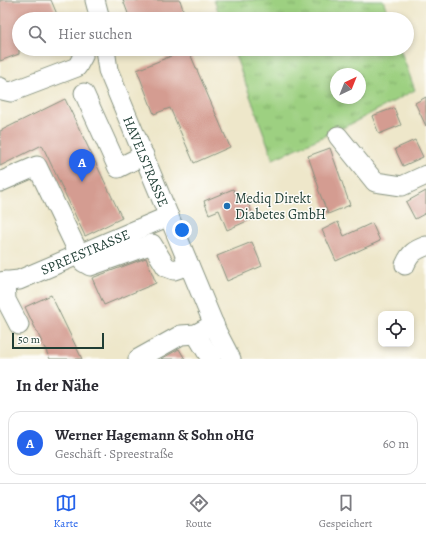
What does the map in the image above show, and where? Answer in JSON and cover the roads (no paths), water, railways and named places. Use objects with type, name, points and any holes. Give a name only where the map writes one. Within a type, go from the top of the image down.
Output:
[{"type":"street","points":[[95,0],[98,12]]},
{"type":"street","points":[[0,87],[2,90],[11,92],[77,67],[83,56]]},
{"type":"street","name":"HAVELSTRASSE","points":[[106,56],[108,70],[189,265],[230,359]]},
{"type":"street","points":[[84,93],[118,168],[144,155]]},
{"type":"street","points":[[338,136],[376,182],[402,186],[426,175]]},
{"type":"street","points":[[0,182],[37,166],[84,262],[90,266],[152,244],[166,267],[174,270],[189,265]]},
{"type":"street","name":"SPREESTRASSE","points":[[3,281],[18,280],[169,216]]},
{"type":"street","points":[[405,265],[408,256],[414,251],[426,246]]},
{"type":"street","points":[[3,281],[6,300],[19,325]]},
{"type":"street","points":[[138,359],[181,335],[196,334],[214,324]]},
{"type":"street","points":[[196,334],[211,359]]},
{"type":"place","name":"Werner Hagemann & Sohn oHG","points":[[82,182]]},
{"type":"place","name":"Mediq Direkt Diabetes GmbH","points":[[227,206]]}]
